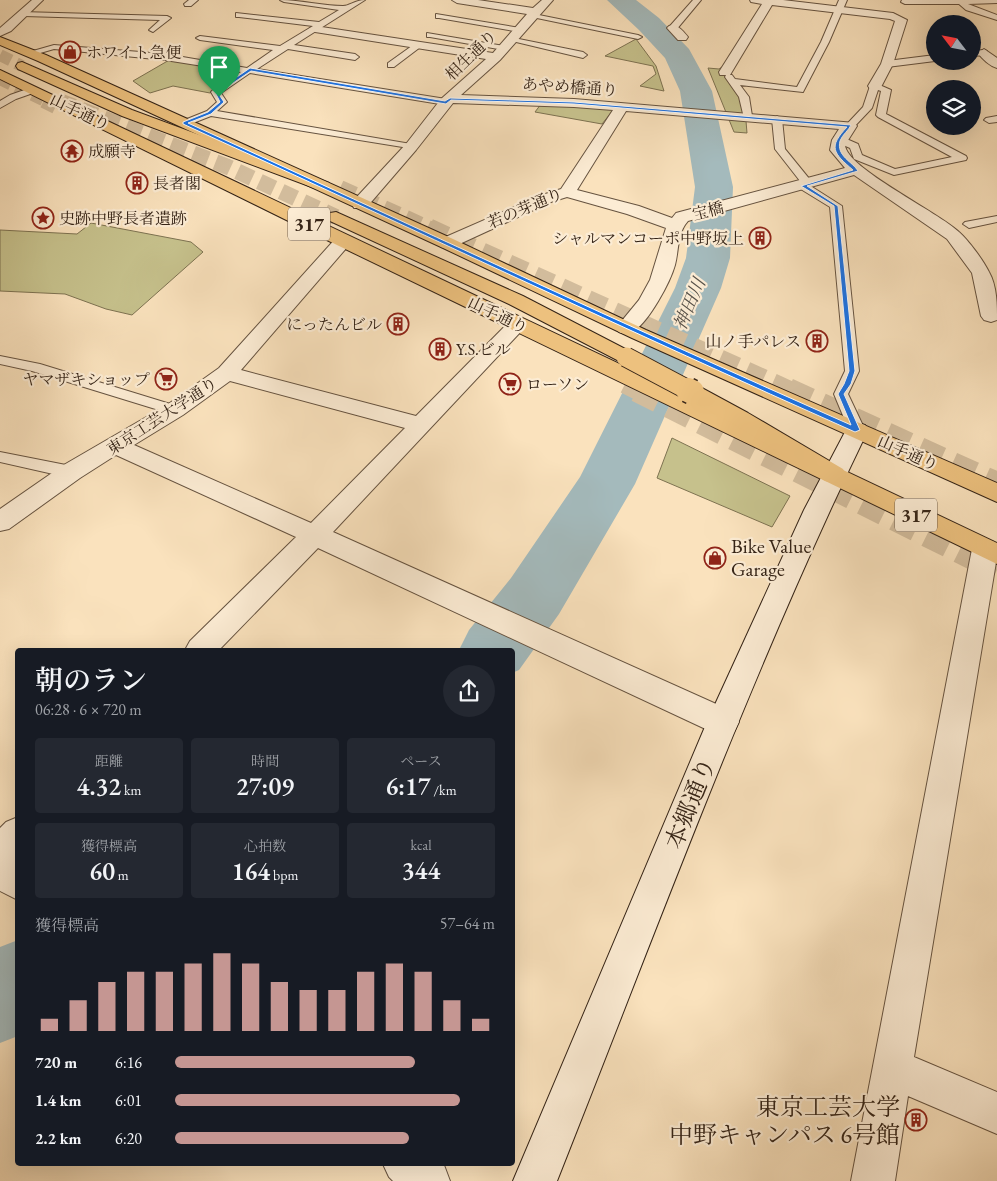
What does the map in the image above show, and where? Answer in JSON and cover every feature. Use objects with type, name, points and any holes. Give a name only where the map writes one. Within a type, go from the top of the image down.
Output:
[{"type":"main road","name":"山手通り","points":[[0,41],[31,59],[184,123],[447,243],[702,363],[997,493]]},
{"type":"main road","points":[[0,66],[19,59],[31,59],[127,113],[323,186]]},
{"type":"main road","name":"山手通り","points":[[0,74],[518,324],[622,365],[834,475],[991,552]]},
{"type":"main road","points":[[336,216],[516,300],[622,365]]},
{"type":"street","points":[[0,32],[7,29],[38,0]]},
{"type":"street","points":[[457,0],[534,14]]},
{"type":"street","name":"相生通り","points":[[360,204],[411,147],[448,101],[508,43],[548,0]]},
{"type":"street","points":[[755,0],[841,5],[893,16],[901,20],[887,64],[875,86]]},
{"type":"street","points":[[726,72],[770,1]]},
{"type":"street","points":[[318,27],[419,45],[508,43]]},
{"type":"street","points":[[673,28],[682,37]]},
{"type":"street","points":[[985,53],[997,64]]},
{"type":"street","name":"あやめ橋通り","points":[[448,101],[574,103],[747,116]]},
{"type":"street","name":"若の芽通り","points":[[447,243],[545,199],[567,192],[622,107]]},
{"type":"street","points":[[747,116],[850,126]]},
{"type":"street","points":[[850,126],[838,139],[837,147],[842,158],[856,170],[953,235],[981,273],[994,319]]},
{"type":"street","name":"宝橋","points":[[678,221],[856,170]]},
{"type":"street","points":[[567,192],[678,221],[664,272],[632,330]]},
{"type":"street","name":"東京工芸大学通り","points":[[0,522],[71,472],[175,410],[227,373],[343,240]]},
{"type":"street","points":[[202,648],[315,535],[518,324]]},
{"type":"street","points":[[227,373],[422,424]]},
{"type":"street","name":"本郷通り","points":[[535,1181],[723,722],[834,475],[857,430]]},
{"type":"street","points":[[116,446],[485,612],[723,722]]},
{"type":"street","points":[[873,1181],[892,1068],[991,552]]},
{"type":"street","points":[[0,851],[15,837]]},
{"type":"street","points":[[0,869],[15,880]]},
{"type":"street","points":[[892,1068],[997,1113]]},
{"type":"street","points":[[409,1166],[428,1181]]},
{"type":"lane","points":[[284,0],[348,9]]},
{"type":"lane","points":[[184,123],[210,113],[222,102],[216,92],[361,0]]},
{"type":"lane","points":[[673,28],[697,0]]},
{"type":"lane","points":[[959,0],[969,8],[997,18]]},
{"type":"lane","points":[[905,2],[997,1]]},
{"type":"lane","points":[[734,82],[800,90],[841,5]]},
{"type":"lane","points":[[24,14],[167,18],[152,30]]},
{"type":"lane","points":[[534,14],[638,37]]},
{"type":"lane","points":[[239,15],[318,27]]},
{"type":"lane","points":[[439,16],[508,43]]},
{"type":"lane","points":[[430,35],[508,43],[584,55]]},
{"type":"lane","points":[[200,38],[355,57]]},
{"type":"lane","points":[[278,38],[296,41]]},
{"type":"lane","points":[[391,65],[419,45]]},
{"type":"lane","points":[[31,59],[54,47],[166,57],[448,101]]},
{"type":"lane","points":[[887,64],[926,59]]},
{"type":"lane","points":[[726,72],[744,97],[747,116]]},
{"type":"lane","points":[[838,139],[854,146],[858,157],[894,172],[962,158],[881,115],[886,90],[875,86],[867,108],[850,126]]},
{"type":"lane","points":[[0,105],[13,97],[33,90]]},
{"type":"lane","points":[[210,113],[411,147]]},
{"type":"lane","points":[[777,119],[780,149],[806,180],[803,186],[836,206],[852,371],[848,384],[841,394],[857,430]]},
{"type":"lane","points":[[969,224],[997,219]]},
{"type":"lane","points":[[0,360],[35,367],[175,410]]},
{"type":"lane","points":[[0,457],[71,472]]},
{"type":"shaded area","points":[[636,39],[656,66],[664,91],[640,86],[656,74],[653,66],[605,56]]},
{"type":"shaded area","points":[[171,59],[247,70],[210,93],[173,86],[150,93],[133,81]]},
{"type":"shaded area","points":[[722,67],[727,68],[726,72],[744,97],[747,133],[734,132],[708,68],[719,69]]},
{"type":"shaded area","points":[[541,104],[614,109],[602,124],[535,112]]},
{"type":"shaded area","points":[[91,223],[191,242],[203,252],[132,315],[106,309],[65,294],[0,291],[0,230],[77,234]]},
{"type":"shaded area","points":[[672,438],[790,496],[772,527],[657,478]]},
{"type":"waterway","name":"神田川","points":[[496,648],[535,596],[606,484],[698,288],[708,258],[714,187],[696,91],[678,55],[649,24],[620,0]]},
{"type":"waterway","name":"神田川","points":[[0,996],[15,988]]},
{"type":"tunnel","points":[[0,55],[22,66]]},
{"type":"tunnel","points":[[0,79],[47,102]]},
{"type":"tunnel","points":[[44,100],[56,106]]},
{"type":"tunnel","points":[[59,101],[228,167],[336,217]]},
{"type":"tunnel","points":[[340,188],[432,230]]},
{"type":"tunnel","points":[[429,228],[791,391]]},
{"type":"tunnel","points":[[625,384],[997,570]]},
{"type":"tunnel","points":[[788,390],[997,484]]},
{"type":"place","name":"ホワイト急便","points":[[70,52]]},
{"type":"place","name":"成願寺","points":[[72,151]]},
{"type":"place","name":"長者閣","points":[[137,183]]},
{"type":"place","name":"史跡中野長者遺跡","points":[[43,218]]},
{"type":"place","name":"シャルマンコーポ中野坂上","points":[[760,238]]},
{"type":"place","name":"にったんビル","points":[[398,324]]},
{"type":"place","name":"山ノ手パレス","points":[[817,341]]},
{"type":"place","name":"Y.S.ビル","points":[[440,349]]},
{"type":"place","name":"ヤマザキショップ","points":[[166,379]]},
{"type":"place","name":"ローソン","points":[[510,384]]},
{"type":"place","name":"Bike Value Garage","points":[[715,558]]},
{"type":"place","name":"東京工芸大学 中野キャンパス 6号館","points":[[916,1120]]},
{"type":"route","points":[[250,70],[446,102],[450,99],[574,103],[850,126],[838,139],[837,147],[842,158],[856,170],[803,186],[836,206],[852,371],[848,384],[841,394],[857,430],[702,363],[447,243],[184,123],[210,113],[222,102],[219,97],[216,95],[216,92],[250,70]]}]
